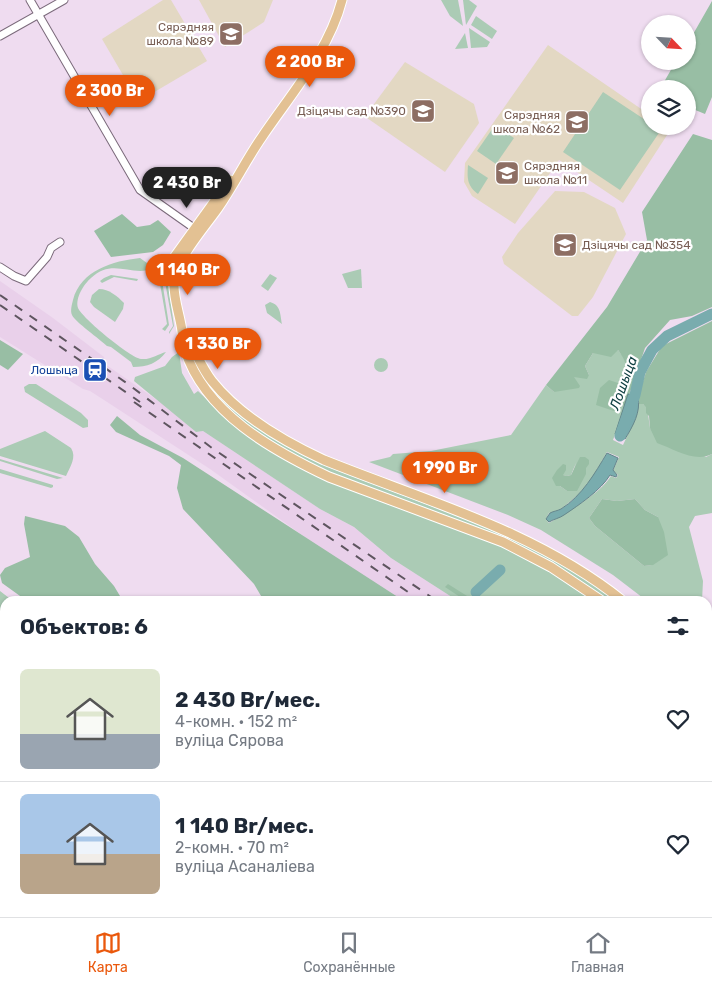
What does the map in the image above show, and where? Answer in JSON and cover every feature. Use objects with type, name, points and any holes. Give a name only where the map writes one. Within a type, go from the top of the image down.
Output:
[{"type":"main road","points":[[342,0],[336,19],[312,64],[242,166],[222,190],[198,230],[173,259],[174,284],[184,348],[191,366],[208,394],[225,412],[263,440],[303,464],[329,477],[471,529],[521,551],[551,567],[594,596]]},
{"type":"main road","points":[[182,332],[193,346],[211,380],[235,405],[304,451],[500,528],[559,558],[616,596]]},
{"type":"street","points":[[30,0],[140,190],[198,230]]},
{"type":"street","points":[[0,36],[64,0]]},
{"type":"street","points":[[0,267],[19,279],[26,281],[47,257],[51,248],[60,242]]},
{"type":"shaded area","points":[[163,0],[171,0],[207,61],[151,94],[147,87],[134,94],[102,39]]},
{"type":"shaded area","name":"Сярэдняя школа №89","points":[[199,0],[273,0],[264,22],[225,47]]},
{"type":"shaded area","points":[[441,0],[458,0],[463,26],[450,16]]},
{"type":"shaded area","points":[[463,0],[469,0],[477,6],[466,25]]},
{"type":"shaded area","points":[[712,1],[712,97],[705,114],[696,110],[696,80],[665,80],[671,70],[696,70],[696,29]]},
{"type":"shaded area","points":[[476,16],[497,31],[492,39],[471,25]]},
{"type":"shaded area","points":[[469,28],[490,42],[487,47],[471,48]]},
{"type":"shaded area","points":[[465,33],[468,48],[455,49]]},
{"type":"shaded area","name":"Сярэдняя школа №62","points":[[548,45],[641,109],[641,135],[667,135],[623,203],[559,160],[515,224],[472,196],[464,182],[465,163]]},
{"type":"shaded area","name":"Дзіцячы сад №390","points":[[405,62],[474,104],[479,123],[445,172],[367,118],[374,104]]},
{"type":"shaded area","points":[[603,92],[641,117],[641,135],[658,135],[620,190],[563,152]]},
{"type":"shaded area","points":[[495,125],[514,138],[496,164],[477,151]]},
{"type":"shaded area","points":[[692,135],[712,140],[712,307],[692,316],[670,320],[645,348],[626,404],[614,411],[596,405],[600,388],[609,380],[618,383],[625,370],[624,359],[618,350],[611,357],[593,353],[585,366],[589,375],[587,379],[574,377],[580,386],[579,388],[554,392],[546,385],[607,307],[647,240],[642,212]]},
{"type":"shaded area","points":[[468,165],[488,178],[478,194],[472,188],[469,181]]},
{"type":"shaded area","name":"Дзіцячы сад №354","points":[[555,191],[584,192],[615,208],[626,234],[593,297],[578,316],[572,316],[504,264],[502,257],[518,233]]},
{"type":"shaded area","points":[[122,214],[137,227],[150,225],[158,220],[171,232],[163,245],[153,252],[111,257],[94,231]]},
{"type":"shaded area","points":[[140,258],[154,268],[138,271],[115,268],[99,272],[83,287],[77,304],[81,313],[97,328],[136,357],[148,359],[166,352],[152,364],[133,367],[131,362],[77,322],[71,310],[77,290],[91,274],[109,265]]},
{"type":"shaded area","points":[[167,265],[174,326],[169,334],[173,326],[163,271]]},
{"type":"shaded area","points":[[361,269],[362,288],[348,288],[342,274]]},
{"type":"shaded area","points":[[161,274],[169,325],[165,331],[162,329],[167,324],[159,278]]},
{"type":"shaded area","points":[[270,274],[277,278],[268,291],[261,286]]},
{"type":"shaded area","points":[[111,275],[138,279],[137,281],[114,277],[102,283],[100,281]]},
{"type":"shaded area","points":[[0,281],[104,357],[105,364],[167,407],[196,432],[203,431],[320,509],[354,527],[391,558],[450,596],[387,596],[210,469],[90,391],[83,389],[0,337]]},
{"type":"shaded area","points":[[99,289],[116,295],[124,303],[123,309],[115,322],[90,302],[92,295]]},
{"type":"shaded area","points":[[270,302],[274,303],[278,308],[282,324],[267,313],[265,305]]},
{"type":"shaded area","points":[[712,321],[712,454],[699,457],[657,443],[650,428],[646,407],[643,404],[639,404],[638,397],[646,372],[662,346]]},
{"type":"shaded area","points":[[0,340],[23,354],[8,370],[0,365]]},
{"type":"shaded area","points":[[191,348],[205,377],[299,453],[352,476],[510,536],[571,569],[609,596],[602,596],[557,566],[501,537],[334,474],[285,450],[264,437],[224,405],[208,387],[197,368]]},
{"type":"shaded area","points":[[618,350],[625,359],[626,370],[618,383],[620,406],[626,404],[613,440],[623,445],[636,417],[639,404],[643,404],[647,407],[650,428],[706,457],[712,454],[712,513],[695,516],[689,527],[703,581],[702,596],[640,596],[613,575],[541,530],[508,515],[369,462],[390,457],[393,454],[431,451],[511,435],[546,385],[554,392],[574,376],[589,375],[585,366],[593,353]],"holes":[[[607,452],[619,457],[613,471],[618,475],[616,478],[611,476],[591,496],[549,523],[546,519],[549,513],[560,510],[578,495],[593,477]],[[576,463],[567,491],[560,486],[563,464],[562,475],[567,476],[571,475]],[[602,499],[617,501],[635,499],[645,510],[658,517],[652,565],[644,566],[595,526],[589,518]]]},
{"type":"shaded area","points":[[179,352],[182,373],[194,394],[198,391],[230,422],[266,448],[296,466],[326,480],[470,533],[511,551],[559,577],[588,596],[450,596],[391,558],[354,527],[320,509],[203,431],[196,432],[134,381],[135,377],[165,366]]},
{"type":"shaded area","points":[[381,358],[386,360],[388,365],[386,370],[381,372],[376,370],[374,365],[376,360]]},
{"type":"shaded area","points":[[29,384],[36,384],[81,413],[88,420],[88,427],[83,428],[25,392],[24,387]]},
{"type":"shaded area","points":[[628,394],[638,397],[639,403],[633,424],[625,439],[615,434]]},
{"type":"shaded area","points":[[117,416],[140,435],[183,458],[396,596],[261,596],[254,584],[183,509],[177,488],[181,465],[169,456],[116,432],[110,425]]},
{"type":"shaded area","points":[[45,431],[73,451],[72,462],[66,476],[0,456],[0,449]]},
{"type":"shaded area","points":[[607,453],[618,458],[613,470],[617,475],[616,477],[610,475],[583,502],[549,522],[546,519],[550,513],[561,509],[575,498],[587,484]]},
{"type":"shaded area","points":[[580,457],[585,457],[589,460],[589,464],[577,491],[567,491],[560,486],[556,486],[552,478],[557,470],[563,464],[566,465],[563,475],[571,475]]},
{"type":"shaded area","points":[[0,459],[63,478],[57,479],[0,461]]},
{"type":"shaded area","points":[[0,469],[53,485],[53,487],[0,473]]},
{"type":"shaded area","points":[[602,499],[617,501],[635,499],[645,510],[658,517],[664,532],[668,555],[653,565],[644,566],[595,526],[589,518]]},
{"type":"shaded area","points":[[25,516],[65,526],[79,537],[95,564],[120,596],[20,596],[2,583],[0,575],[5,568],[30,557],[24,524]]},
{"type":"shaded area","points":[[448,584],[467,596],[458,596],[445,587]]},
{"type":"shaded area","points":[[0,591],[6,596],[0,596]]},
{"type":"waterway","name":"Лошыца","points":[[620,436],[635,395],[640,372],[652,350],[667,336],[712,314]]},
{"type":"waterway","name":"Лошыца","points":[[476,592],[500,570]]},
{"type":"railway","points":[[0,295],[128,384],[212,448],[430,596]]},
{"type":"railway","points":[[0,305],[140,402]]},
{"type":"railway","points":[[134,402],[414,596]]},
{"type":"place","name":"Сярэдняя школа №89","points":[[231,34]]},
{"type":"place","name":"Дзіцячы сад №390","points":[[423,111]]},
{"type":"place","name":"Сярэдняя школа №62","points":[[577,122]]},
{"type":"place","name":"Сярэдняя школа №11","points":[[507,173]]},
{"type":"place","name":"Дзіцячы сад №354","points":[[565,245]]},
{"type":"place","name":"Лошыца","points":[[95,370]]}]
